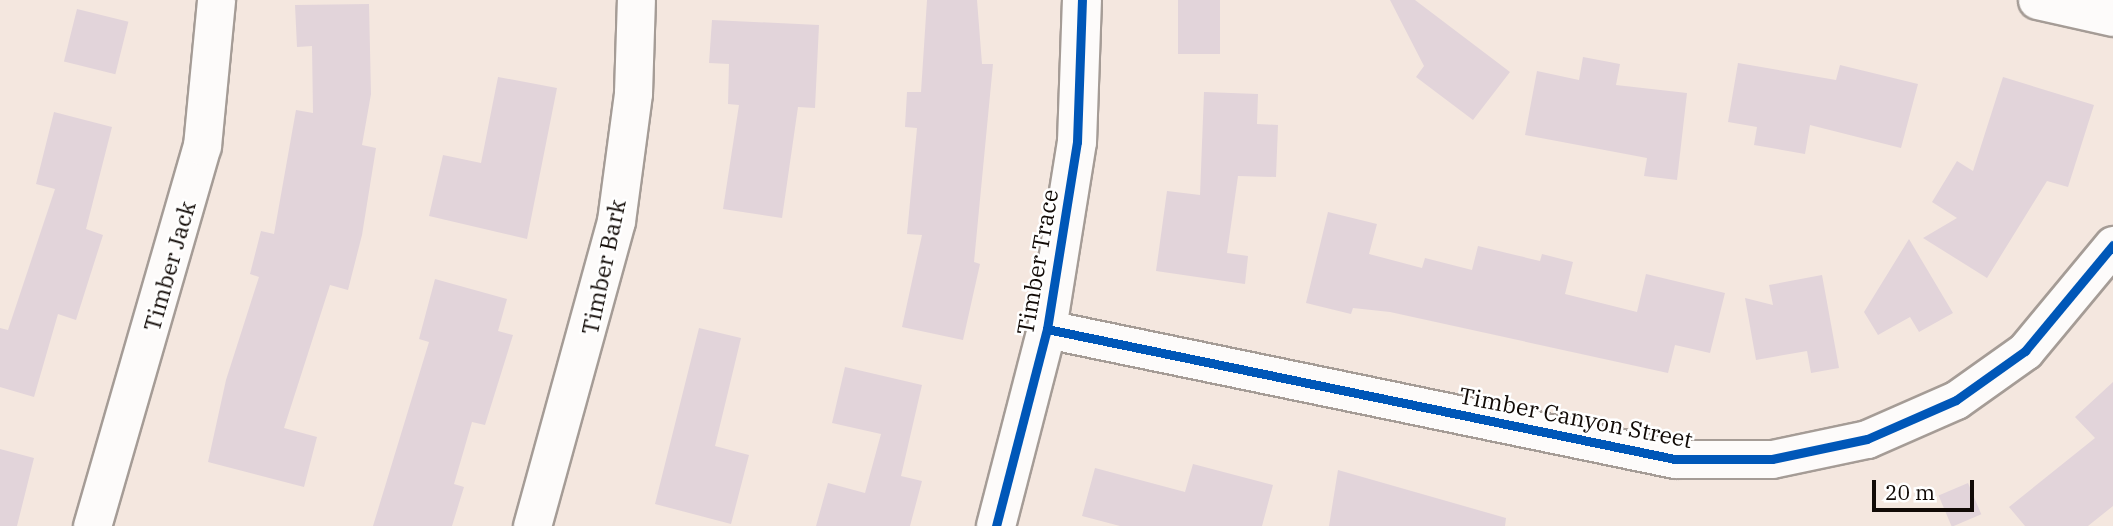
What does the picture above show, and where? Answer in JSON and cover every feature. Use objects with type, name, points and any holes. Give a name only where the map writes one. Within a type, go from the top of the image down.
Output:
[{"type":"street","name":"Timber Jack","points":[[92,526],[202,146],[215,0]]},
{"type":"street","name":"Timber Bark","points":[[532,526],[616,221],[633,93],[636,0]]},
{"type":"street","name":"Timber Trace","points":[[996,526],[1046,330],[1077,142],[1082,0]]},
{"type":"street","points":[[2037,0],[2113,17]]},
{"type":"street","name":"Timber Canyon Street","points":[[1046,330],[1675,459],[1772,459],[1867,439],[1956,400],[2025,351],[2113,245]]},
{"type":"building","points":[[927,0],[977,0],[982,64],[993,64],[974,262],[980,264],[963,340],[902,327],[922,235],[907,234],[917,128],[905,127],[907,92],[921,92]]},
{"type":"building","points":[[1178,0],[1220,0],[1220,54],[1178,54]]},
{"type":"building","points":[[1390,0],[1415,0],[1510,72],[1473,120],[1416,77],[1424,66]]},
{"type":"building","points":[[369,4],[371,94],[362,145],[376,148],[362,235],[348,290],[330,285],[284,428],[317,437],[304,487],[208,462],[226,380],[259,277],[250,274],[261,231],[274,234],[296,110],[313,113],[312,46],[297,47],[295,5]]},
{"type":"building","points":[[77,9],[128,22],[115,74],[64,61]]},
{"type":"building","points":[[712,20],[819,25],[815,108],[798,107],[782,218],[723,209],[739,105],[728,104],[729,64],[709,63]]},
{"type":"building","points":[[1583,57],[1620,64],[1616,85],[1687,93],[1677,180],[1644,176],[1647,158],[1525,135],[1537,71],[1579,80]]},
{"type":"building","points":[[1738,63],[1836,80],[1840,65],[1918,84],[1901,148],[1810,125],[1805,154],[1754,145],[1757,127],[1728,122]]},
{"type":"building","points":[[498,77],[557,88],[527,239],[429,216],[443,155],[481,163]]},
{"type":"building","points":[[2003,77],[2094,105],[2068,187],[2047,181],[1987,278],[1923,238],[1957,218],[1932,202],[1957,161],[1973,171]]},
{"type":"building","points":[[1204,92],[1258,94],[1257,124],[1278,125],[1276,177],[1238,176],[1227,253],[1248,256],[1245,284],[1156,271],[1167,191],[1200,195]]},
{"type":"building","points":[[54,112],[112,127],[86,229],[103,235],[76,320],[58,314],[34,397],[0,387],[0,328],[8,330],[55,189],[36,184]]},
{"type":"building","points":[[1328,212],[1377,224],[1369,254],[1422,268],[1425,258],[1472,270],[1478,246],[1540,261],[1542,254],[1573,262],[1565,294],[1637,312],[1646,274],[1725,293],[1710,353],[1675,345],[1668,373],[1390,312],[1353,308],[1351,314],[1306,303]]},
{"type":"building","points":[[1909,239],[1953,313],[1919,332],[1910,317],[1878,335],[1864,312]]},
{"type":"building","points":[[1822,275],[1839,368],[1811,373],[1807,351],[1756,360],[1745,298],[1773,305],[1769,285]]},
{"type":"building","points":[[435,279],[507,299],[498,331],[513,335],[485,425],[472,422],[454,484],[464,487],[452,526],[373,526],[429,342],[419,339]]},
{"type":"building","points":[[699,328],[741,338],[715,446],[749,455],[731,524],[655,504]]},
{"type":"building","points":[[845,367],[922,385],[901,476],[922,481],[910,526],[816,526],[828,483],[865,493],[881,434],[832,423]]},
{"type":"building","points":[[2113,382],[2113,506],[2088,526],[2025,526],[2009,507],[2095,438],[2075,417]]},
{"type":"building","points":[[0,449],[34,458],[17,526],[0,526]]},
{"type":"building","points":[[1193,464],[1273,485],[1262,526],[1120,526],[1082,516],[1095,468],[1185,492]]},
{"type":"building","points":[[1338,470],[1506,518],[1505,526],[1329,526]]},
{"type":"building","points":[[1968,483],[1981,514],[1951,526],[1939,496]]},
{"type":"cycle path","points":[[996,526],[1047,329],[1077,142],[1082,0]]},
{"type":"cycle path","points":[[1047,329],[1675,459],[1772,459],[1867,439],[1956,400],[2025,351],[2113,245]]}]
